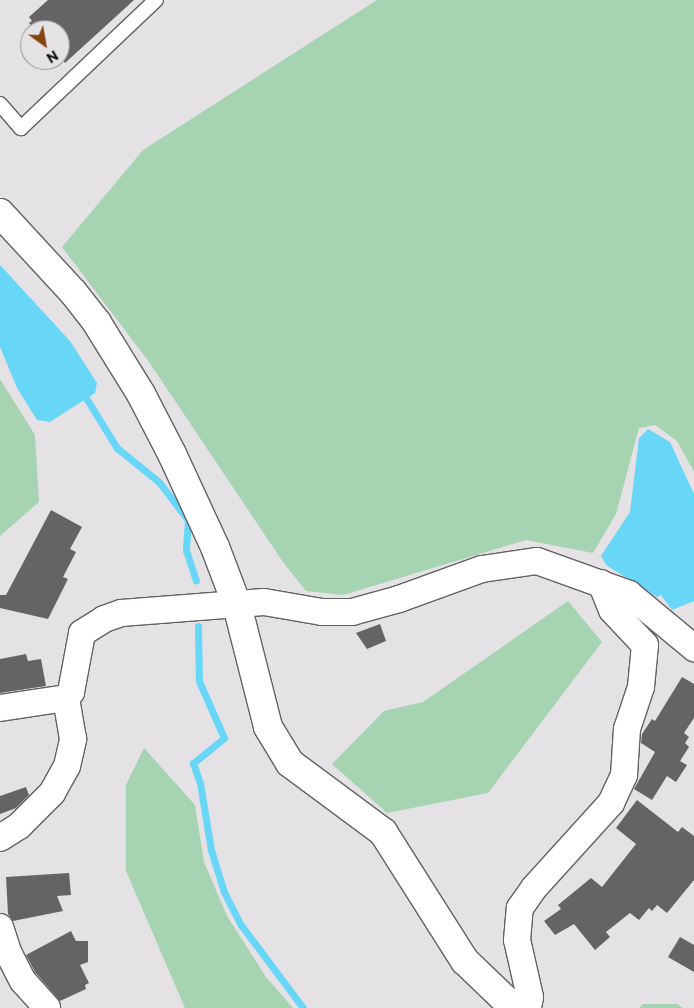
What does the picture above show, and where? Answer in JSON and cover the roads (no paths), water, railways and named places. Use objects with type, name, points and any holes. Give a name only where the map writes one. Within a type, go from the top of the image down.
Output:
[{"type":"street","points":[[0,213],[73,292],[97,323],[141,394],[215,547],[237,605],[268,726],[290,763],[383,832],[465,962],[514,1008]]},
{"type":"street","points":[[0,708],[66,698],[71,692],[82,633],[104,618],[122,612],[264,602],[322,612],[352,612],[399,600],[482,569],[537,561],[630,594],[694,648]]},
{"type":"street","points":[[528,1008],[530,997],[517,940],[520,908],[534,888],[611,803],[624,775],[627,730],[641,687],[645,644],[612,610],[601,583]]},
{"type":"street","points":[[0,838],[19,826],[52,792],[67,766],[73,739],[66,698]]},
{"type":"street","points":[[0,926],[9,954],[24,981],[47,1008]]},
{"type":"lane","points":[[0,104],[22,128],[156,0]]},
{"type":"water","points":[[0,265],[70,341],[97,383],[95,393],[50,422],[37,420],[17,388],[0,347]]},
{"type":"water","points":[[648,429],[670,442],[694,494],[694,601],[672,610],[661,595],[657,597],[606,565],[601,556],[630,512],[639,438]]},
{"type":"waterway","points":[[83,393],[117,448],[159,482],[188,520],[186,550],[196,580]]},
{"type":"waterway","points":[[198,626],[199,681],[224,738],[193,763],[200,783],[211,850],[224,892],[241,925],[303,1008]]}]
